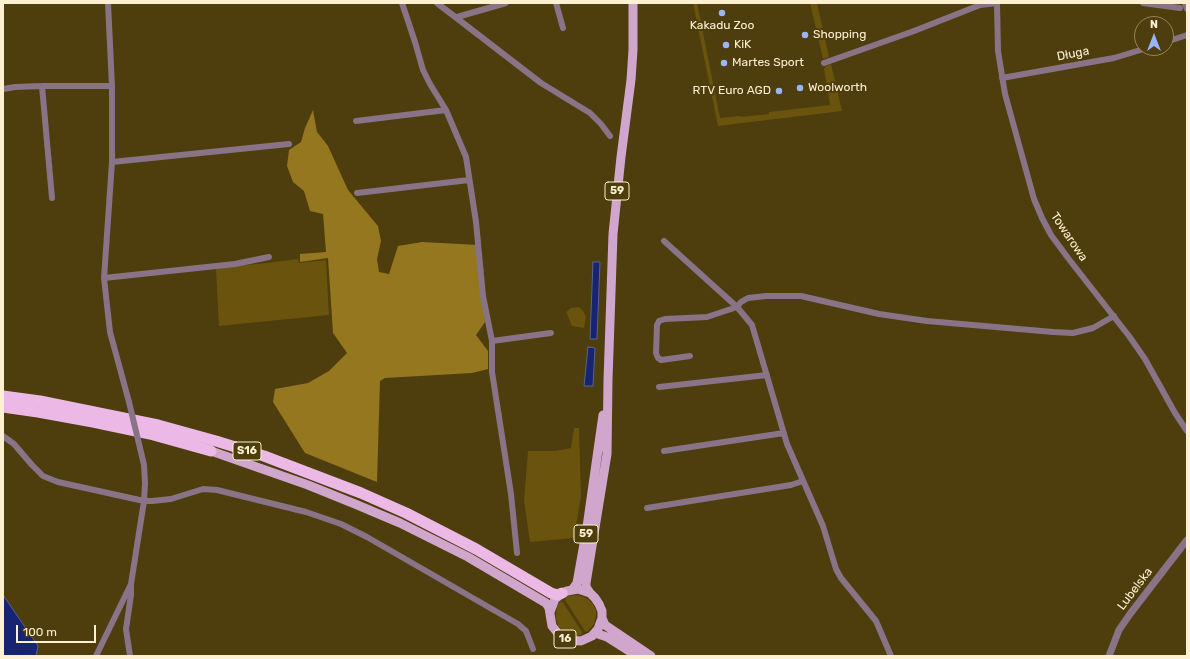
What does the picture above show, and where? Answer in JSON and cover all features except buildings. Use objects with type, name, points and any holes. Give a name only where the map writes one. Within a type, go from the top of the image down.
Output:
[{"type":"highway","name":"S16","points":[[3,396],[64,406],[158,425],[264,456],[354,490],[406,513],[476,550],[551,593],[558,594],[567,592]]},
{"type":"highway","name":"S16","points":[[3,407],[38,412],[128,430],[177,441],[211,451]]},
{"type":"main road","name":"59","points":[[590,593],[587,590],[586,583],[607,454],[613,234],[631,80],[633,50],[633,3]]},
{"type":"main road","name":"59","points":[[567,592],[577,583],[587,527],[608,380]]},
{"type":"main road","name":"S16","points":[[211,451],[308,485],[394,520],[494,571],[543,601],[548,606],[550,612]]},
{"type":"main road","points":[[550,612],[555,599],[567,592],[584,591],[590,593],[595,598],[602,611],[602,618],[595,633],[607,637],[637,656]]},
{"type":"main road","name":"16","points":[[550,612],[552,626],[561,637],[567,640],[581,641],[588,639],[595,633]]},
{"type":"main road","points":[[602,618],[605,625],[651,656]]},
{"type":"street","points":[[108,3],[112,86],[112,162],[104,278],[110,332],[144,465],[145,483],[144,501],[131,584],[131,595],[126,629],[130,656]]},
{"type":"street","points":[[402,3],[423,70],[446,110],[466,157],[476,222],[483,296],[492,340],[492,372],[511,494],[517,553]]},
{"type":"street","points":[[437,3],[541,83],[590,113],[610,136]]},
{"type":"street","points":[[457,17],[506,3]]},
{"type":"street","points":[[556,3],[563,28]]},
{"type":"street","points":[[824,63],[907,34],[980,5],[997,3]]},
{"type":"street","name":"Towarowa","points":[[997,3],[998,51],[1002,78],[1034,198],[1042,218],[1051,235],[1114,316],[1145,360],[1187,431]]},
{"type":"street","points":[[1143,3],[1184,9],[1185,3]]},
{"type":"street","points":[[1174,39],[1187,35]]},
{"type":"street","name":"Długa","points":[[1002,78],[1114,58],[1134,52]]},
{"type":"street","points":[[3,89],[42,86],[112,86]]},
{"type":"street","points":[[42,86],[52,198]]},
{"type":"street","points":[[356,121],[446,110]]},
{"type":"street","points":[[112,162],[289,144]]},
{"type":"street","points":[[356,193],[469,180]]},
{"type":"street","points":[[664,240],[737,307],[752,325],[787,444],[823,526],[836,569],[841,578],[876,621],[891,656]]},
{"type":"street","points":[[104,278],[235,264],[269,257]]},
{"type":"street","points":[[690,356],[661,360],[658,358],[656,353],[657,325],[659,321],[665,319],[706,317],[737,307],[741,302],[748,298],[766,296],[801,296],[890,316],[1024,330],[1073,333],[1093,328],[1114,316]]},
{"type":"street","points":[[492,340],[551,333]]},
{"type":"street","points":[[659,387],[767,375]]},
{"type":"street","points":[[664,451],[784,433]]},
{"type":"street","points":[[3,436],[14,444],[43,476],[58,482],[144,501],[171,499],[196,491],[211,489],[306,512],[334,522],[367,537],[518,624],[526,631],[532,650]]},
{"type":"street","points":[[647,508],[791,485],[803,481]]},
{"type":"street","name":"Lubelska","points":[[1109,656],[1120,630],[1130,614],[1187,540]]},
{"type":"street","points":[[96,656],[131,584]]},
{"type":"shaded area","points":[[693,3],[697,3],[720,118],[769,114],[769,112],[830,105],[824,69],[826,66],[831,64],[842,111],[718,126]]},
{"type":"shaded area","points":[[810,3],[817,3],[829,57],[823,59]]},
{"type":"shaded area","points":[[313,110],[317,132],[328,146],[348,190],[378,226],[381,241],[377,259],[379,272],[389,274],[398,246],[422,242],[478,245],[485,322],[476,335],[488,351],[488,369],[472,373],[385,378],[380,381],[377,482],[305,453],[273,402],[275,389],[308,383],[329,371],[347,353],[333,333],[328,258],[300,262],[300,254],[326,252],[323,214],[310,211],[304,191],[293,182],[287,166],[289,150],[301,142]]},
{"type":"shaded area","points":[[298,259],[299,263],[326,260],[329,315],[219,326],[216,269],[229,266]]},
{"type":"shaded area","points":[[593,262],[600,262],[597,339],[590,339]]},
{"type":"shaded area","points":[[579,307],[586,317],[584,328],[572,326],[566,312],[571,308]]},
{"type":"shaded area","points":[[588,347],[595,348],[593,386],[584,386]]},
{"type":"shaded area","points":[[574,428],[579,428],[581,496],[574,538],[530,542],[524,501],[528,451],[555,451],[571,448]]},
{"type":"shaded area","points":[[3,595],[38,646],[36,656],[3,656]]},
{"type":"shaded area","points":[[578,595],[588,599],[596,610],[594,624],[587,632],[565,600],[566,597]]},
{"type":"shaded area","points":[[562,601],[582,632],[581,635],[569,635],[558,626],[556,612],[558,604]]},
{"type":"place","name":"Kakadu Zoo","points":[[722,13]]},
{"type":"place","name":"Shopping","points":[[805,35]]},
{"type":"place","name":"KiK","points":[[726,45]]},
{"type":"place","name":"Martes Sport","points":[[724,63]]},
{"type":"place","name":"Woolworth","points":[[800,88]]},
{"type":"place","name":"RTV Euro AGD","points":[[779,91]]}]
